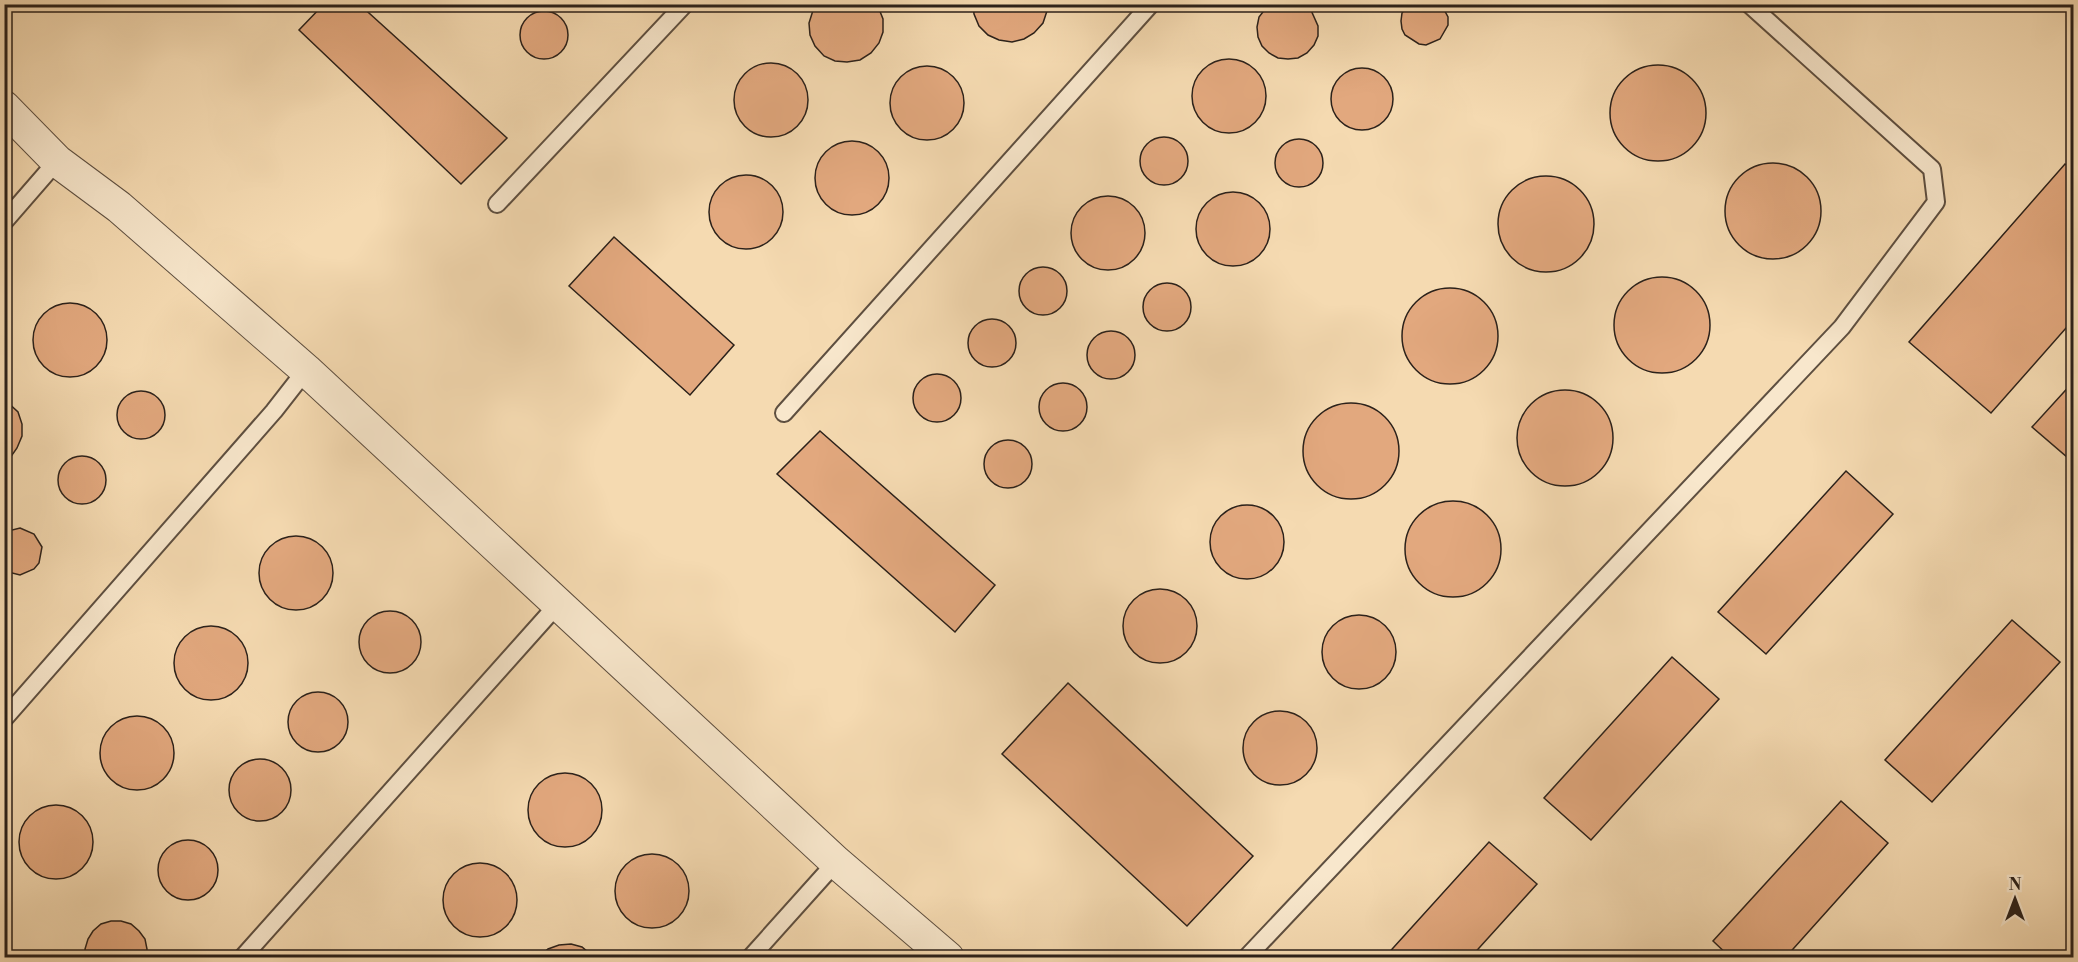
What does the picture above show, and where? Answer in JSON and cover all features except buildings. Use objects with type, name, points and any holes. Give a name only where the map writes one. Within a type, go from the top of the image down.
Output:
[{"type":"street","points":[[4,107],[57,161],[119,207],[306,370],[836,862],[948,957]]},
{"type":"lane","points":[[497,204],[685,4]]},
{"type":"lane","points":[[784,413],[1151,4]]},
{"type":"lane","points":[[1246,957],[1842,327],[1936,202],[1932,169],[1749,4]]},
{"type":"lane","points":[[4,222],[57,161]]},
{"type":"lane","points":[[4,719],[274,411],[306,370]]},
{"type":"lane","points":[[242,957],[558,604]]},
{"type":"lane","points":[[750,957],[836,862]]}]
